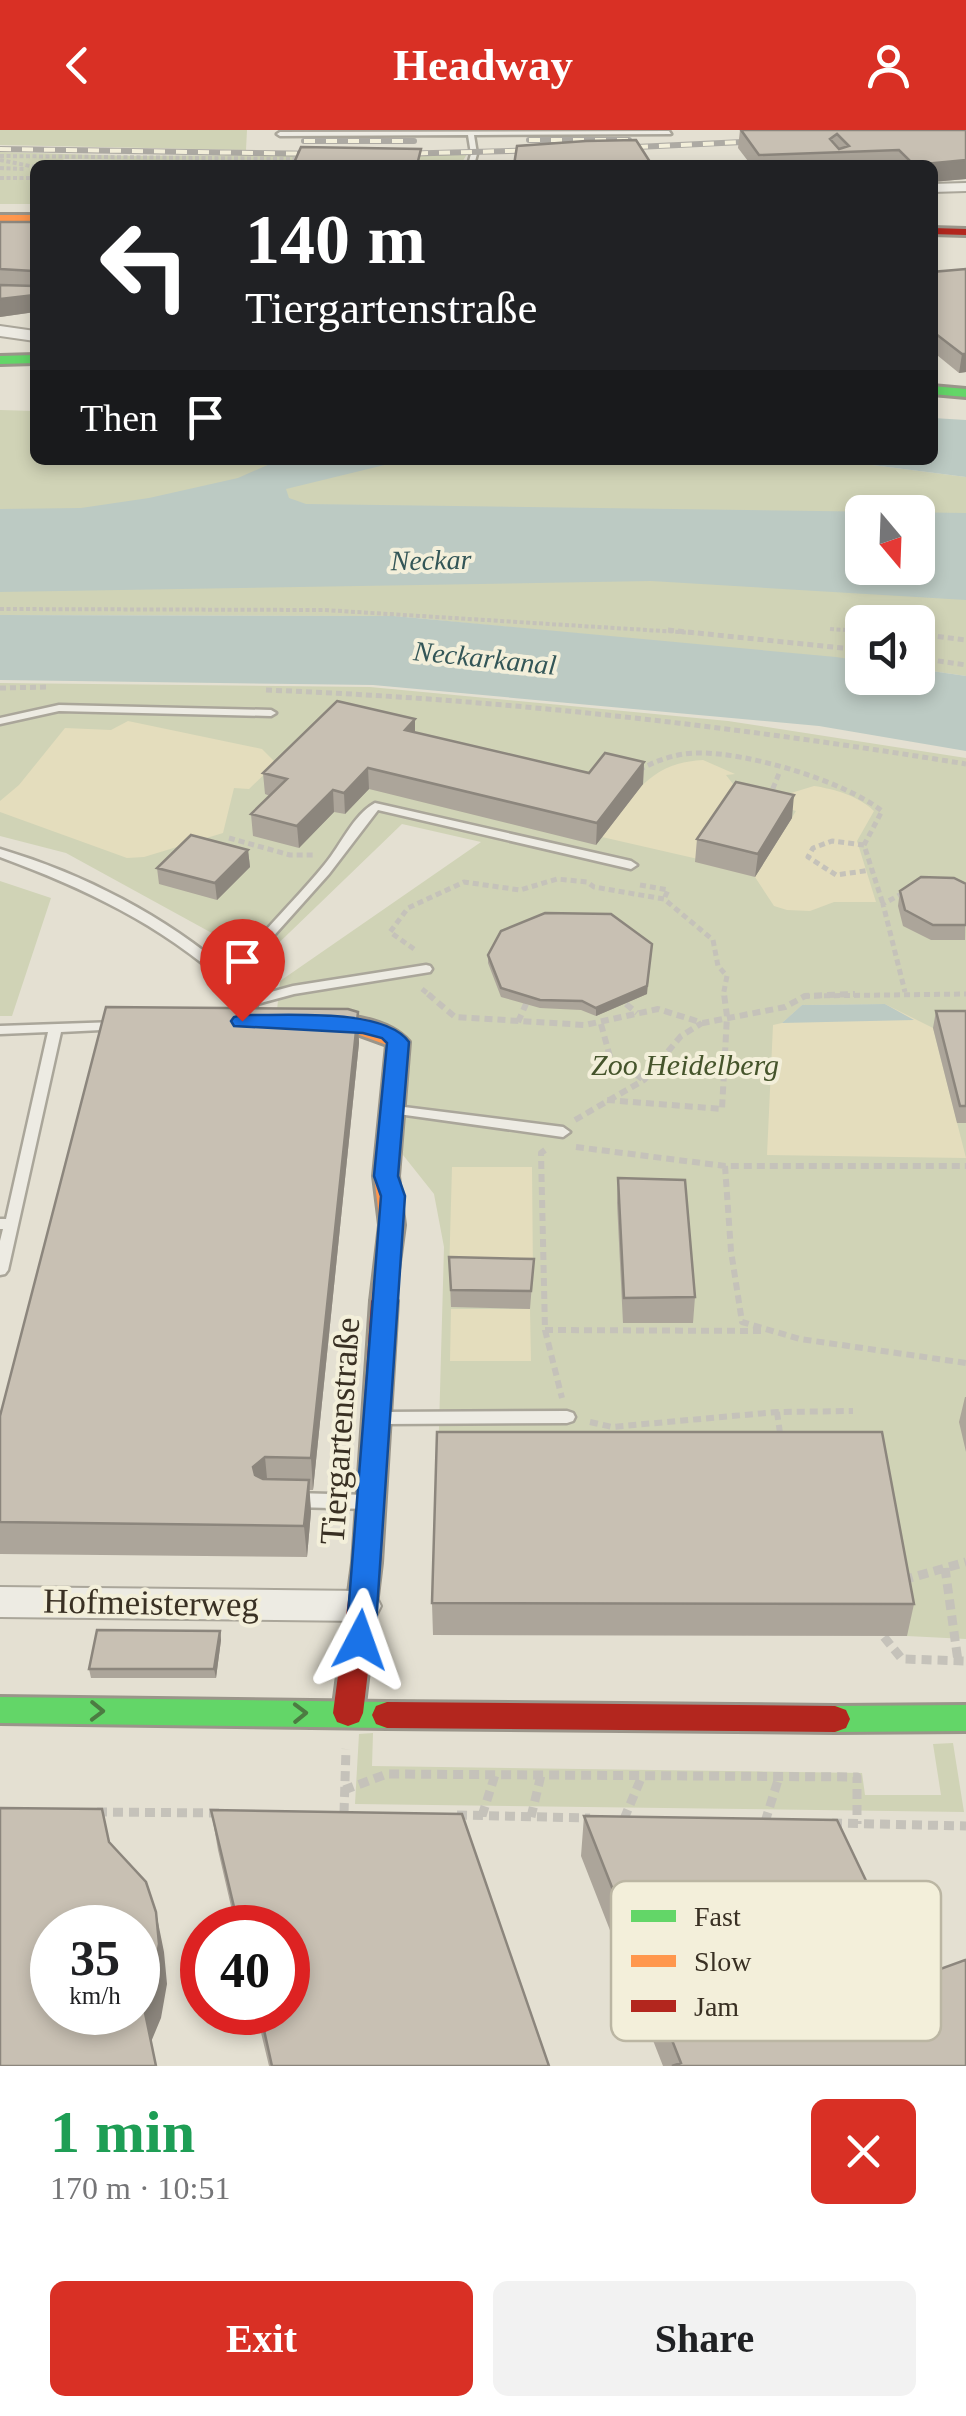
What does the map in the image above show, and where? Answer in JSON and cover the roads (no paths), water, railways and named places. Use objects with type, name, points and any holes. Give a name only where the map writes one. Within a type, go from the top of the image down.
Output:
[{"type":"main road","points":[[0,208],[30,208]]},
{"type":"main road","points":[[0,218],[30,218]]},
{"type":"main road","points":[[938,222],[966,222]]},
{"type":"main road","points":[[938,231],[966,232]]},
{"type":"main road","points":[[0,360],[30,359]]},
{"type":"main road","points":[[938,391],[966,393]]},
{"type":"main road","points":[[232,980],[237,1016]]},
{"type":"main road","name":"Tiergartenstraße","points":[[237,1016],[364,1026],[390,1033],[398,1042],[386,1176],[393,1196],[376,1418],[374,1502],[348,1713]]},
{"type":"main road","points":[[0,1710],[752,1720],[966,1718]]},
{"type":"street","points":[[938,188],[966,187]]},
{"type":"street","points":[[0,230],[30,230]]},
{"type":"street","points":[[0,331],[30,335]]},
{"type":"street","name":"Hofmeisterweg","points":[[0,1602],[363,1606]]},
{"type":"lane","points":[[280,134],[669,133]]},
{"type":"lane","points":[[471,134],[472,160]]},
{"type":"lane","points":[[0,721],[59,708],[271,712]]},
{"type":"lane","points":[[0,853],[71,878],[153,920],[190,943],[232,980],[258,944],[339,855],[351,831],[374,806],[631,865]]},
{"type":"lane","points":[[237,1016],[293,990],[426,969]]},
{"type":"lane","points":[[0,1030],[130,1026]]},
{"type":"lane","points":[[0,1270],[6,1224],[55,1029]]},
{"type":"lane","points":[[394,1110],[559,1138]]},
{"type":"lane","points":[[376,1418],[567,1416]]},
{"type":"lane","points":[[268,1500],[374,1502]]},
{"type":"water","points":[[938,418],[966,420],[966,477],[872,465],[938,465]]},
{"type":"water","name":"Neckar","points":[[268,465],[384,465],[286,489],[289,498],[306,504],[845,511],[845,585],[935,585],[935,512],[966,513],[966,600],[651,581],[0,592],[0,509],[81,508],[238,478]]},
{"type":"water","name":"Neckarkanal","points":[[0,615],[394,616],[845,658],[845,695],[935,695],[935,671],[966,676],[966,751],[819,726],[373,685],[0,680]]},
{"type":"water","points":[[885,1004],[914,1020],[782,1023],[802,1005]]},
{"type":"railway","points":[[529,140],[629,140]]},
{"type":"railway","points":[[304,141],[414,141]]},
{"type":"railway","points":[[615,148],[765,141]]},
{"type":"railway","points":[[0,149],[325,154]]},
{"type":"railway","points":[[395,154],[545,150]]},
{"type":"park label","name":"Zoo Heidelberg","points":[[685,1064]]}]
